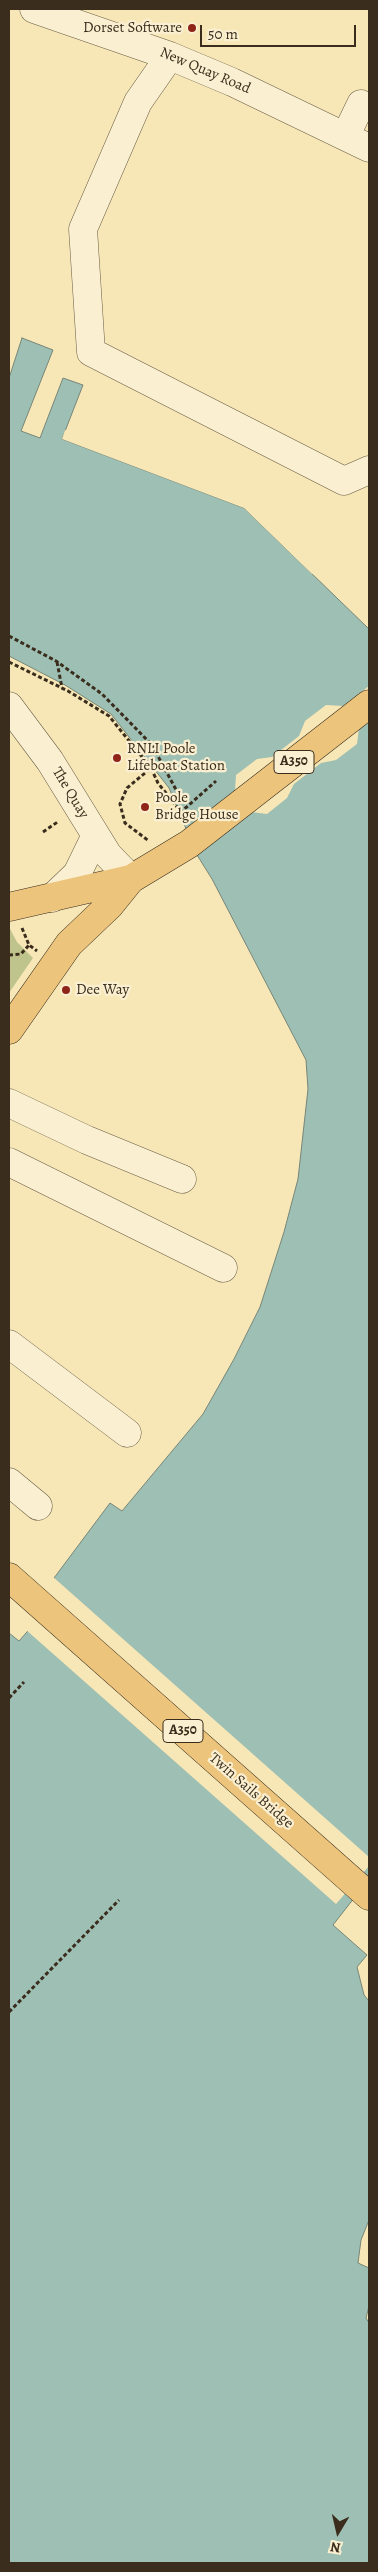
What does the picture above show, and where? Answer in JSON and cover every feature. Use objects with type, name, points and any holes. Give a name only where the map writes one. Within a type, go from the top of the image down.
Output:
[{"type":"highway","name":"A350","points":[[9,907],[131,879],[189,844],[369,704]]},
{"type":"highway","name":"A350","points":[[9,1030],[75,937],[110,905],[131,879]]},
{"type":"highway","points":[[52,898],[62,903],[69,912],[75,924],[75,937]]},
{"type":"highway","name":"Twin Sails Bridge","points":[[10,1578],[362,1889]]},
{"type":"street","name":"New Quay Road","points":[[34,9],[170,56],[346,135],[369,148]]},
{"type":"street","points":[[170,56],[138,102],[83,229],[91,352],[344,481],[369,470]]},
{"type":"street","points":[[346,135],[361,104]]},
{"type":"street","name":"The Quay","points":[[9,706],[50,761],[95,837],[108,855],[131,879]]},
{"type":"street","points":[[52,898],[77,874],[95,837]]},
{"type":"street","points":[[9,1103],[87,1140],[182,1179]]},
{"type":"street","points":[[9,1162],[223,1268]]},
{"type":"street","points":[[9,1344],[127,1433]]},
{"type":"street","points":[[9,1482],[38,1506]]},
{"type":"path","points":[[9,636],[56,661],[102,694],[152,745],[181,799]]},
{"type":"path","points":[[56,661],[62,688]]},
{"type":"path","points":[[9,662],[68,691],[109,716],[151,768],[158,783],[181,812],[216,781]]},
{"type":"path","points":[[151,768],[127,788],[120,804],[125,823],[153,845]]},
{"type":"path","points":[[9,955],[21,954],[29,945]]},
{"type":"path","points":[[9,1698],[24,1682]]},
{"type":"path","points":[[9,2012],[120,1900]]},
{"type":"green space","points":[[9,927],[17,942],[33,958],[9,993]]},
{"type":"water","points":[[22,338],[53,350],[21,431],[40,438],[63,378],[83,385],[62,439],[244,508],[369,629],[369,1879],[333,1925],[367,1955],[357,1967],[364,1995],[369,2001],[369,2220],[361,2240],[358,2263],[369,2268],[369,2306],[366,2318],[369,2323],[369,2563],[9,2563],[9,1633],[19,1641],[61,1593],[54,1578],[110,1503],[122,1511],[203,1414],[234,1359],[260,1307],[284,1232],[298,1179],[308,1089],[306,1060],[212,879],[197,855],[169,788],[111,714],[65,685],[9,656],[9,378]]},
{"type":"pier","points":[[65,430],[68,431],[65,438],[245,506],[314,572],[312,574],[244,508],[62,439]]},
{"type":"pier","points":[[369,686],[369,720],[359,728],[357,744],[336,760],[321,763],[294,784],[287,798],[267,814],[251,812],[197,855],[185,829],[235,791],[236,775],[257,759],[272,757],[299,736],[305,721],[326,705],[343,706]]},
{"type":"pier","points":[[52,1576],[369,1857],[369,1866],[336,1904],[25,1629],[58,1593]]},
{"type":"place","name":"Dorset Software","points":[[192,28]]},
{"type":"place","name":"RNLI Poole Lifeboat Station","points":[[117,758]]},
{"type":"place","name":"Poole Bridge House","points":[[145,807]]},
{"type":"place","name":"Dee Way","points":[[66,990]]}]
